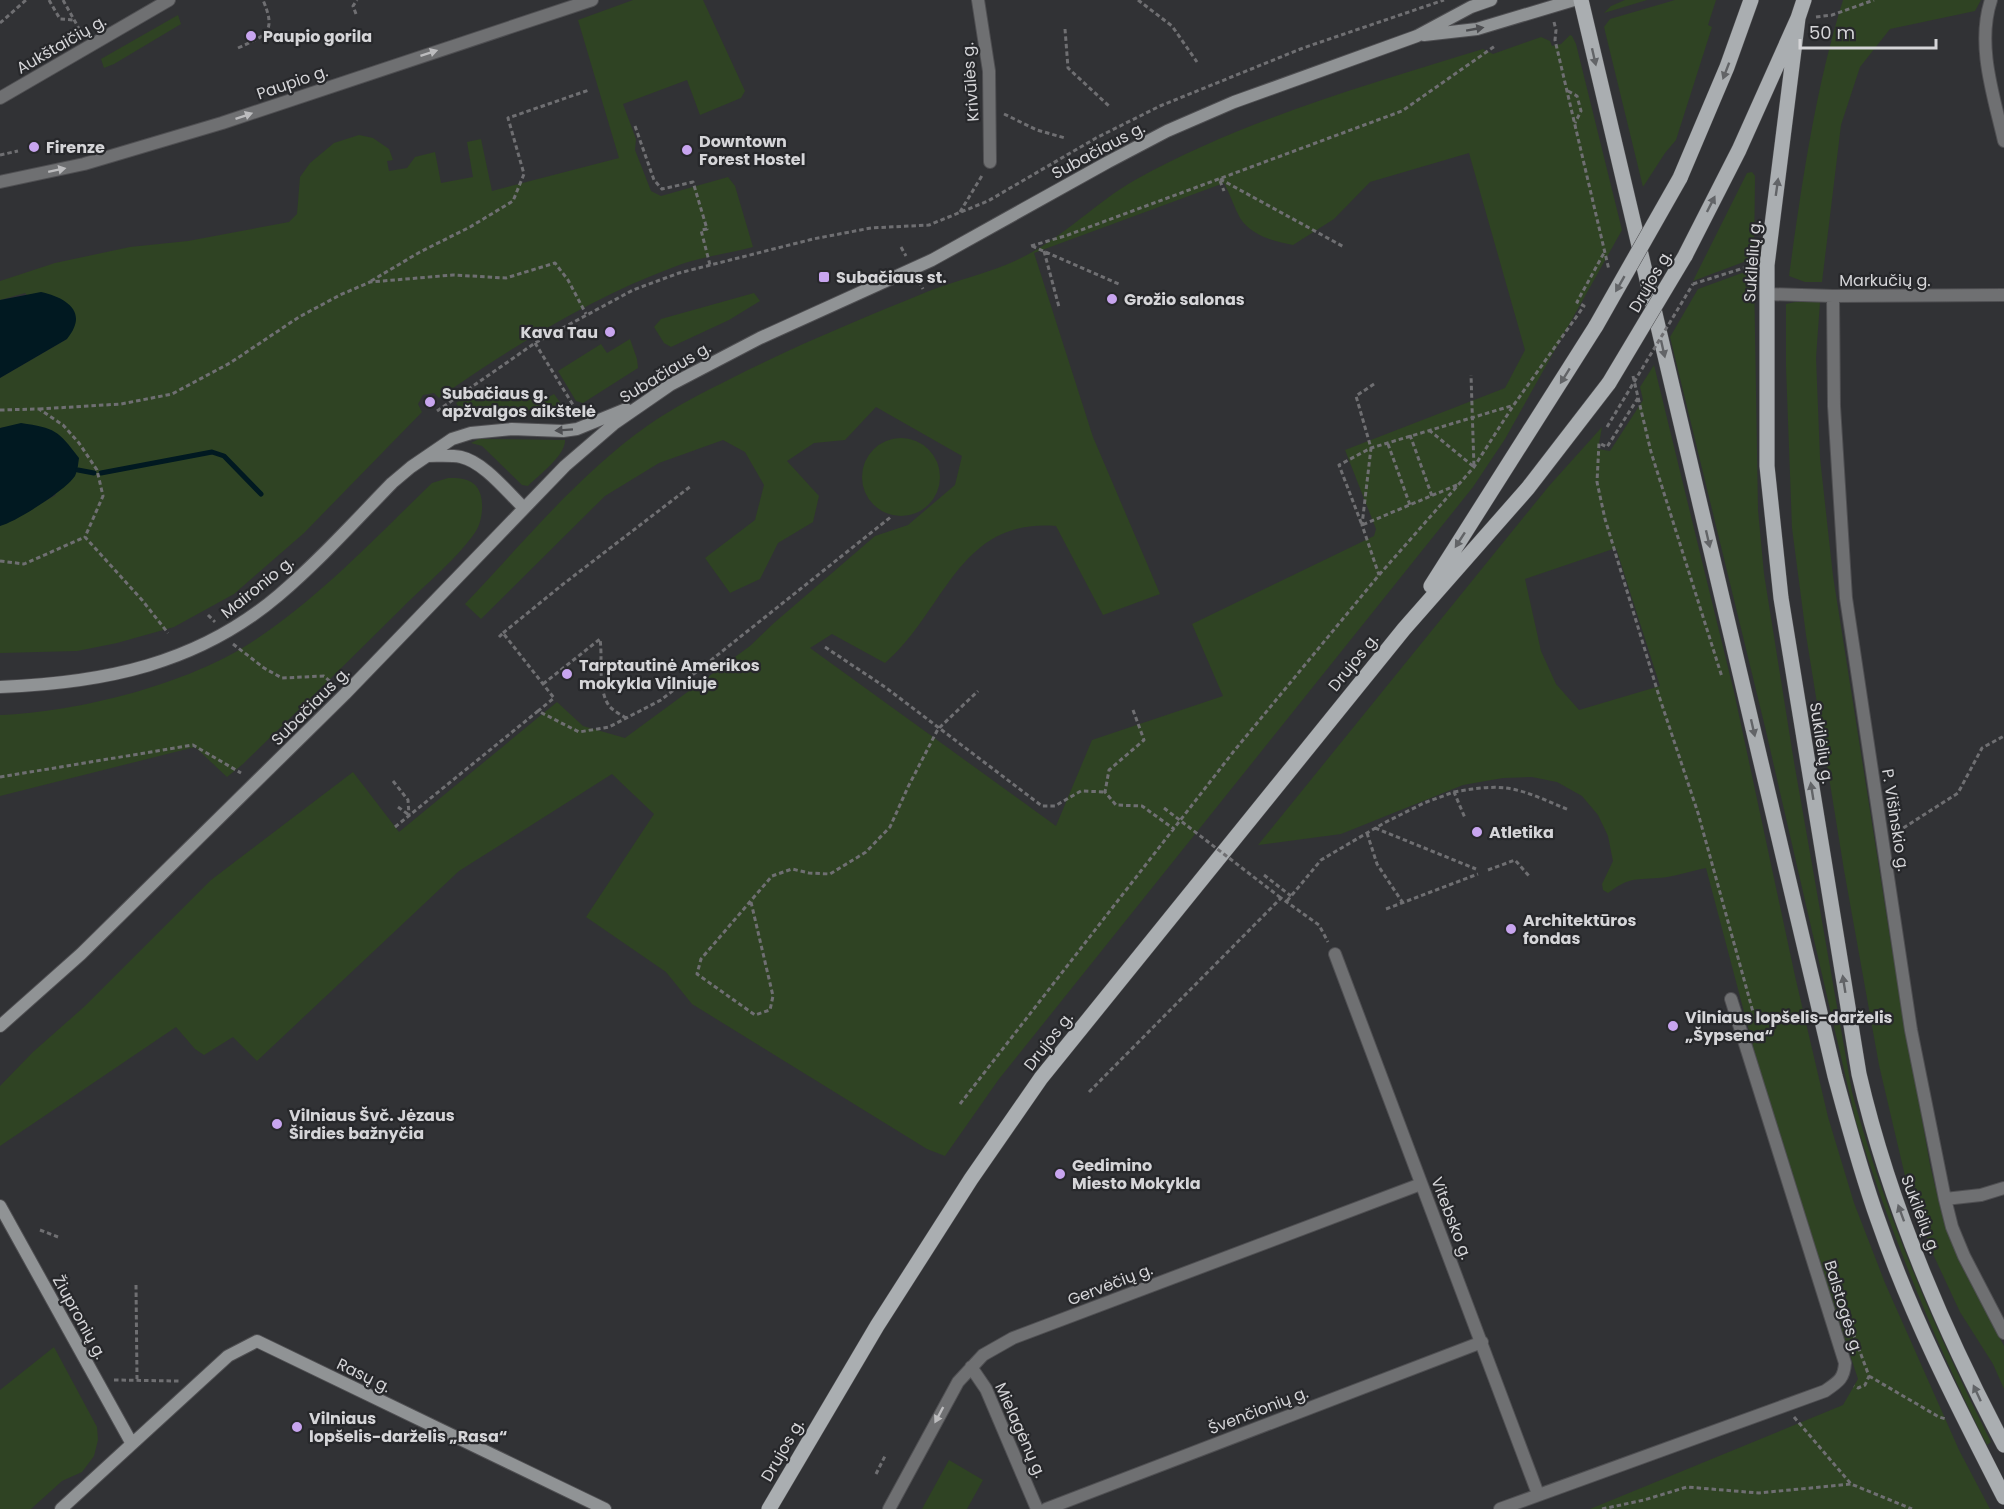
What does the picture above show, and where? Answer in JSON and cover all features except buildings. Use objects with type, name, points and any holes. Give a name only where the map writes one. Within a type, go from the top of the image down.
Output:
[{"type":"main road","name":"Subačiaus g.","points":[[0,1026],[81,954],[345,694],[430,609],[524,508],[590,443],[639,405],[670,385],[749,343],[932,260],[1167,131],[1234,102],[1417,36],[1471,7],[1491,0]]},
{"type":"main road","name":"Subačiaus g.","points":[[1417,36],[1477,29],[1574,0]]},
{"type":"main road","points":[[1581,0],[1834,1076],[1856,1155],[1878,1222],[1937,1364],[2003,1493]]},
{"type":"main road","name":"Drujos g.","points":[[1404,629],[1596,326],[1680,178],[1709,112],[1751,0]]},
{"type":"main road","name":"Drujos g.","points":[[769,1509],[877,1326],[971,1179],[1041,1078],[1270,791],[1404,629],[1528,488],[1609,383],[1685,256],[1739,150],[1804,0]]},
{"type":"main road","name":"Sukilėlių g.","points":[[1798,18],[1767,266],[1766,294],[1767,466],[1781,598],[1859,1074],[1879,1152],[1908,1233],[1942,1315],[1982,1404],[2004,1444]]},
{"type":"main road","name":"Maironio g.","points":[[0,687],[51,685],[127,672],[164,661],[224,634],[279,595],[392,483],[452,439],[471,433],[512,429],[563,431],[577,429],[639,405]]},
{"type":"main road","points":[[428,456],[463,458],[475,463],[524,508]]},
{"type":"main road","name":"Žiupronių g.","points":[[0,1206],[132,1444]]},
{"type":"main road","name":"Rasų g.","points":[[61,1509],[228,1356],[257,1341],[605,1509]]},
{"type":"street","name":"Aukštaičių g.","points":[[0,98],[169,0]]},
{"type":"street","name":"Paupio g.","points":[[0,182],[84,164],[217,125],[592,0]]},
{"type":"street","name":"Krivūlės g.","points":[[978,0],[989,71],[990,162]]},
{"type":"street","points":[[1991,0],[1986,14],[1985,33],[1990,77],[2004,141]]},
{"type":"street","name":"Markučių g.","points":[[1766,294],[2004,295]]},
{"type":"street","name":"P. Višinskio g.","points":[[1833,296],[1834,406],[1846,598],[1911,1030],[1952,1227],[1964,1256],[2004,1333]]},
{"type":"street","name":"Vitebsko g.","points":[[1335,954],[1538,1494]]},
{"type":"street","name":"Balstogės g.","points":[[1500,1509],[1825,1391],[1844,1374],[1845,1363],[1731,999]]},
{"type":"street","name":"Gervėčių g.","points":[[889,1509],[949,1396],[983,1355],[1013,1338],[1421,1184]]},
{"type":"street","points":[[1945,1199],[1981,1195],[2004,1188]]},
{"type":"street","name":"Švenčionių g.","points":[[1046,1509],[1482,1342]]},
{"type":"street","name":"Mielagėnų g.","points":[[971,1367],[986,1389],[1037,1509]]},
{"type":"path","points":[[0,23],[26,0]]},
{"type":"path","points":[[49,0],[60,19],[74,20]]},
{"type":"path","points":[[63,0],[89,46]]},
{"type":"path","points":[[238,48],[263,36],[268,29],[271,17],[263,0]]},
{"type":"path","points":[[356,14],[353,6],[357,0]]},
{"type":"path","points":[[1138,0],[1172,26],[1197,62]]},
{"type":"path","points":[[437,411],[535,343],[633,290],[680,273],[837,234],[871,228],[929,225],[988,201],[1096,138],[1160,106],[1303,48],[1444,0]]},
{"type":"path","points":[[1798,18],[1832,15],[1874,0]]},
{"type":"path","points":[[1065,29],[1068,68],[1109,106]]},
{"type":"path","points":[[1556,30],[1555,40],[1610,274]]},
{"type":"path","points":[[1121,285],[1031,246],[1065,236],[1402,111],[1495,46]]},
{"type":"path","points":[[0,411],[121,404],[172,394],[230,363],[299,317],[370,282],[513,201],[524,174],[508,118],[589,90]]},
{"type":"path","points":[[1567,91],[1577,96],[1581,111],[1575,123]]},
{"type":"path","points":[[989,107],[1037,130],[1065,138]]},
{"type":"path","points":[[635,126],[654,180],[662,189],[693,182],[706,229],[701,230],[710,265]]},
{"type":"path","points":[[0,155],[18,151]]},
{"type":"path","points":[[960,212],[990,162]]},
{"type":"path","points":[[1220,179],[1224,191]]},
{"type":"path","points":[[1220,179],[1344,247]]},
{"type":"path","points":[[1044,251],[1059,307]]},
{"type":"path","points":[[960,1104],[1234,751],[1380,575],[1474,467],[1513,406],[1584,306],[1577,302],[1605,251]]},
{"type":"path","points":[[370,282],[453,275],[506,278],[555,263],[568,280],[586,314]]},
{"type":"path","points":[[1607,427],[1693,284],[1749,266],[1767,266]]},
{"type":"path","points":[[535,343],[579,414]]},
{"type":"path","points":[[1472,375],[1474,467]]},
{"type":"path","points":[[1633,376],[1651,452],[1724,683]]},
{"type":"path","points":[[1362,525],[1371,448],[1356,396],[1374,384]]},
{"type":"path","points":[[1638,398],[1607,447],[1599,443],[1597,482],[1605,519],[1659,696],[1702,824],[1755,1022]]},
{"type":"path","points":[[1380,575],[1339,465],[1371,448],[1513,406]]},
{"type":"path","points":[[0,561],[24,564],[85,537],[103,496],[97,470],[79,443],[63,425],[39,409]]},
{"type":"path","points":[[1429,430],[1474,467]]},
{"type":"path","points":[[1410,435],[1432,496]]},
{"type":"path","points":[[1388,444],[1410,505]]},
{"type":"path","points":[[1362,525],[1458,484]]},
{"type":"path","points":[[499,637],[562,585],[691,486]]},
{"type":"path","points":[[538,711],[579,732],[609,727],[661,700],[892,516]]},
{"type":"path","points":[[85,537],[142,600],[168,633]]},
{"type":"path","points":[[208,615],[236,648],[282,678],[324,676]]},
{"type":"path","points":[[395,827],[554,698],[503,633]]},
{"type":"path","points":[[543,684],[600,639],[601,687],[610,706],[626,718]]},
{"type":"path","points":[[825,647],[885,687],[1042,806],[1055,806],[1081,791],[1105,792],[1116,805],[1142,806],[1174,829]]},
{"type":"path","points":[[751,902],[773,996],[770,1010],[755,1015],[697,974],[701,959],[772,876],[792,869],[809,873],[831,874],[866,852],[890,827],[938,729],[978,691]]},
{"type":"path","points":[[1105,792],[1109,770],[1144,740],[1133,710]]},
{"type":"path","points":[[1883,841],[1958,793],[1982,748],[2004,736]]},
{"type":"path","points":[[0,777],[193,745],[241,773]]},
{"type":"path","points":[[393,781],[408,800],[410,815]]},
{"type":"path","points":[[1287,901],[1321,860],[1375,828],[1424,803],[1454,792],[1505,788],[1532,794],[1569,810]]},
{"type":"path","points":[[1454,792],[1465,818]]},
{"type":"path","points":[[398,807],[410,815]]},
{"type":"path","points":[[1164,808],[1318,925],[1335,954]]},
{"type":"path","points":[[1375,828],[1476,868]]},
{"type":"path","points":[[1367,833],[1377,864],[1403,903]]},
{"type":"path","points":[[1488,870],[1515,860],[1529,876]]},
{"type":"path","points":[[1386,909],[1478,874]]},
{"type":"path","points":[[1264,875],[1291,896]]},
{"type":"path","points":[[1089,1092],[1281,898]]},
{"type":"path","points":[[40,1230],[58,1237]]},
{"type":"path","points":[[135,1285],[136,1379]]},
{"type":"path","points":[[1852,1331],[1869,1376],[1939,1417],[1948,1419]]},
{"type":"path","points":[[1840,1379],[1858,1388],[1865,1385],[1869,1376]]},
{"type":"path","points":[[97,1381],[136,1379],[180,1382],[189,1392]]},
{"type":"path","points":[[1785,1406],[1851,1484],[1912,1509]]},
{"type":"path","points":[[876,1474],[885,1456]]},
{"type":"path","points":[[1602,1509],[1644,1500],[1687,1487],[1759,1493],[1851,1484]]},
{"type":"green space","points":[[633,0],[703,0],[745,91],[741,98],[700,115],[687,80],[623,104],[636,139],[635,150],[651,191],[661,196],[728,177],[735,186],[753,247],[693,261],[643,279],[552,325],[439,398],[434,393],[423,395],[418,404],[422,412],[304,533],[234,594],[174,627],[117,643],[77,651],[0,653],[0,526],[56,495],[4,427],[0,428],[0,378],[67,339],[25,293],[0,300],[0,281],[55,263],[130,247],[188,241],[289,222],[297,214],[300,177],[310,163],[334,143],[359,135],[373,138],[389,149],[393,160],[387,161],[389,171],[407,168],[415,157],[435,152],[441,183],[473,177],[467,142],[481,139],[492,191],[619,158],[578,20]]},
{"type":"green space","points":[[1625,0],[1647,0],[1604,13],[1611,6]]},
{"type":"green space","points":[[1675,0],[1716,0],[1708,25],[1712,27],[1676,140],[1643,187],[1604,27],[1610,19]]},
{"type":"green space","points":[[1843,0],[1981,0],[1975,11],[1890,29],[1860,67],[1841,125],[1822,282],[1805,282],[1789,276],[1817,102]]},
{"type":"green space","points":[[178,15],[181,24],[104,68],[101,59]]},
{"type":"green space","points":[[1570,35],[1576,44],[1622,230],[1505,439],[1473,487],[999,1079],[945,1156],[927,1149],[692,1004],[666,972],[586,917],[654,814],[612,774],[459,871],[257,1061],[233,1037],[204,1055],[195,1049],[176,1027],[0,1146],[0,1086],[33,1052],[85,1006],[211,880],[353,772],[399,832],[557,702],[583,726],[625,738],[750,646],[875,536],[908,525],[955,485],[962,456],[876,407],[845,440],[814,443],[787,461],[819,496],[813,522],[778,543],[760,579],[730,593],[705,558],[755,520],[764,485],[745,452],[723,440],[659,463],[605,496],[481,619],[465,604],[574,488],[647,426],[700,394],[806,343],[929,291],[1023,257],[1052,240],[1107,198],[1135,180],[1218,139],[1394,76],[1483,49],[1493,54],[1541,37],[1550,41],[1552,46],[1561,44]],"holes":[[[1469,153],[1525,350],[1505,388],[1345,450],[1376,529],[1374,536],[1192,624],[1223,696],[1092,740],[1056,826],[810,648],[832,634],[885,663],[906,642],[956,572],[975,552],[996,537],[1023,527],[1056,526],[1103,615],[1160,594],[1093,437],[1034,253],[1224,183],[1245,224],[1257,233],[1293,245],[1334,219],[1370,182]]]},
{"type":"green space","points":[[1752,172],[1755,176],[1754,260],[1693,281],[1747,173]]},
{"type":"green space","points":[[1742,273],[1754,273],[1758,510],[1764,574],[1794,762],[1852,1092],[1896,1227],[1950,1357],[1991,1442],[1987,1445],[1931,1327],[1884,1205],[1856,1122],[1765,727],[1670,337],[1698,289]]},
{"type":"green space","points":[[754,293],[760,301],[729,320],[671,347],[664,343],[654,327],[661,319]]},
{"type":"green space","points":[[1820,302],[1816,358],[1820,458],[1833,576],[1891,944],[1930,1165],[1941,1211],[1959,1259],[2004,1346],[2004,1389],[1993,1364],[1960,1312],[1932,1252],[1905,1176],[1879,1065],[1844,870],[1806,635],[1792,528],[1786,304]]},
{"type":"green space","points":[[630,339],[638,368],[583,403],[576,401],[558,371],[601,344],[607,353]]},
{"type":"green space","points":[[1654,365],[1734,692],[1828,1117],[1854,1203],[1885,1283],[1959,1450],[1990,1509],[1590,1509],[1843,1405],[1858,1379],[1771,1114],[1706,868],[1670,876],[1632,880],[1608,893],[1603,890],[1602,884],[1613,861],[1608,836],[1598,815],[1582,796],[1557,782],[1532,777],[1503,778],[1463,785],[1341,834],[1258,845],[1549,486],[1602,427],[1598,449],[1610,451],[1643,400],[1640,387]],"holes":[[[1616,548],[1660,686],[1579,710],[1556,684],[1541,651],[1525,579]]]},
{"type":"green space","points":[[478,388],[485,398],[543,400],[554,394],[562,405],[559,411],[480,410],[463,413],[456,403]]},
{"type":"green space","points":[[893,438],[909,438],[923,444],[934,455],[940,469],[940,485],[934,499],[923,510],[909,516],[893,516],[879,510],[868,499],[862,485],[862,469],[868,455],[879,444]]},
{"type":"green space","points":[[479,439],[565,440],[557,458],[528,486],[522,485],[482,446],[471,443]]},
{"type":"green space","points":[[448,478],[458,478],[474,484],[482,500],[480,520],[469,541],[243,764],[227,777],[195,747],[0,796],[0,715],[31,713],[98,702],[166,682],[229,656],[302,605],[347,566],[432,483]]},
{"type":"green space","points":[[54,1347],[97,1427],[98,1440],[94,1456],[82,1472],[62,1481],[31,1509],[0,1509],[0,1390]]},
{"type":"green space","points":[[949,1460],[983,1480],[967,1509],[922,1509]]},
{"type":"water","points":[[41,292],[59,298],[72,308],[76,321],[73,329],[67,339],[0,378],[0,300]]},
{"type":"water","points":[[21,423],[49,429],[60,436],[79,458],[77,469],[70,482],[52,497],[0,526],[0,428]]},
{"type":"waterway","points":[[101,473],[212,452],[224,456],[261,494]]},
{"type":"waterway","points":[[78,470],[94,473]]},
{"type":"place","name":"Paupio gorila","points":[[251,36]]},
{"type":"place","name":"Firenze","points":[[34,147]]},
{"type":"place","name":"Downtown Forest Hostel","points":[[687,150]]},
{"type":"place","name":"Subačiaus st.","points":[[824,277]]},
{"type":"place","name":"Grožio salonas","points":[[1112,299]]},
{"type":"place","name":"Kava Tau","points":[[610,332]]},
{"type":"place","name":"Subačiaus g. apžvalgos aikštelė","points":[[430,402]]},
{"type":"place","name":"Tarptautinė Amerikos mokykla Vilniuje","points":[[567,674]]},
{"type":"place","name":"Atletika","points":[[1477,832]]},
{"type":"place","name":"Architektūros fondas","points":[[1511,929]]},
{"type":"place","name":"Vilniaus lopšelis-darželis „Šypsena“","points":[[1673,1026]]},
{"type":"place","name":"Vilniaus Švč. Jėzaus Širdies bažnyčia","points":[[277,1124]]},
{"type":"place","name":"Gedimino Miesto Mokykla","points":[[1060,1174]]},
{"type":"place","name":"Vilniaus lopšelis-darželis „Rasa“","points":[[297,1427]]}]
